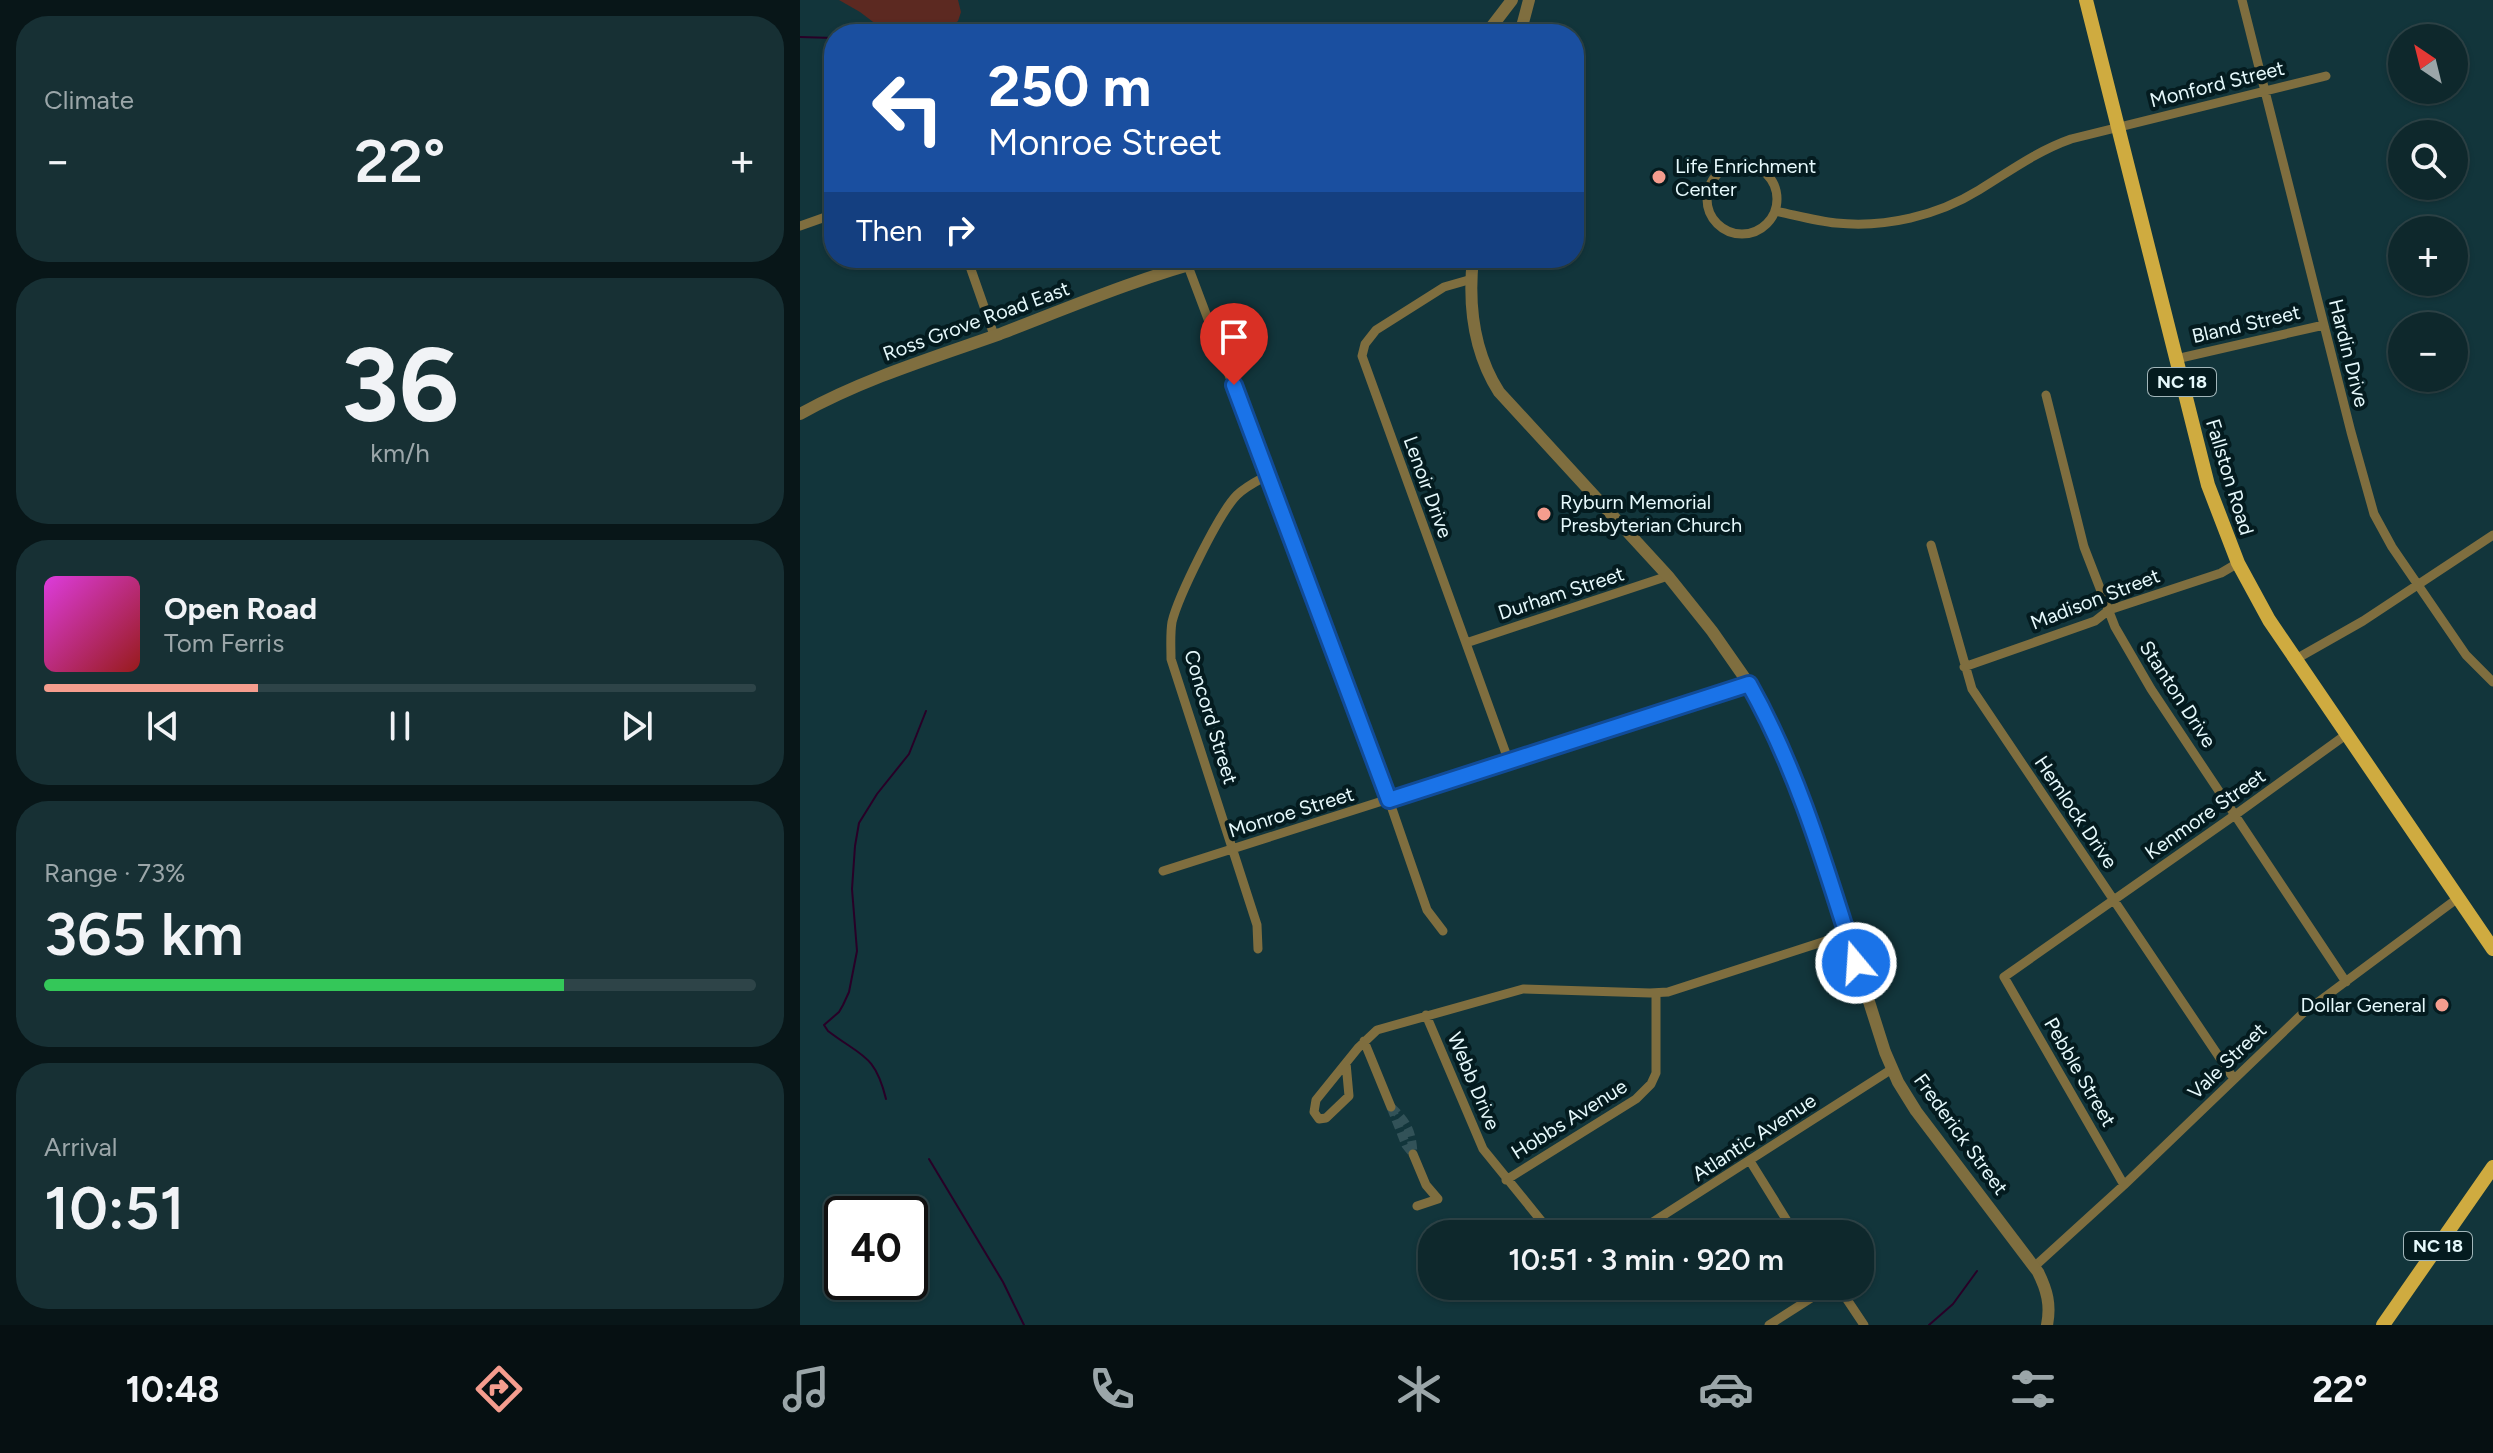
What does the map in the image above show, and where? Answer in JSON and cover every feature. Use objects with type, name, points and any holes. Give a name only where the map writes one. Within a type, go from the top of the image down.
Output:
[{"type":"main road","name":"Fallston Road","points":[[2086,0],[2211,497],[2238,563],[2269,620],[2493,949]]},
{"type":"main road","name":"NC 18","points":[[2383,1325],[2490,1177]]},
{"type":"street","points":[[1494,24],[1512,0]]},
{"type":"street","points":[[1523,24],[1529,0]]},
{"type":"street","name":"Hardin Drive","points":[[2242,0],[2374,514],[2392,547],[2466,655],[2493,682]]},
{"type":"street","name":"Monford Street","points":[[1775,211],[1835,223],[1874,224],[1911,218],[1961,200],[2041,151],[2118,126],[2326,76]]},
{"type":"street","points":[[1740,164],[1751,166],[1770,178],[1777,199],[1775,211],[1761,229],[1739,234],[1727,231],[1711,215],[1707,204],[1708,193],[1712,182],[1728,167],[1740,164]]},
{"type":"street","points":[[800,226],[824,218]]},
{"type":"street","points":[[971,268],[994,335]]},
{"type":"street","name":"Ross Grove Road East","points":[[800,414],[847,390],[1182,268]]},
{"type":"street","points":[[1189,268],[1389,800],[1427,910],[1443,931]]},
{"type":"street","name":"Frederick Street","points":[[1473,268],[1476,342],[1499,392],[1668,576],[1720,641],[1761,706],[1817,838],[1892,1069],[1916,1111],[2035,1266],[2048,1294],[2047,1325]]},
{"type":"street","name":"Lenoir Drive","points":[[1472,279],[1444,287],[1376,330],[1365,344],[1362,356],[1509,762]]},
{"type":"street","name":"Bland Street","points":[[2176,359],[2324,325]]},
{"type":"street","name":"Stanton Drive","points":[[2046,395],[2080,536],[2118,633],[2151,689],[2346,982]]},
{"type":"street","name":"Concord Street","points":[[1258,949],[1257,925],[1234,848],[1171,659],[1171,627],[1185,586],[1227,505],[1244,488],[1268,475]]},
{"type":"street","points":[[2296,659],[2363,621],[2493,535]]},
{"type":"street","name":"Hemlock Drive","points":[[1931,545],[1972,689],[2234,1079]]},
{"type":"street","name":"Madison Street","points":[[1964,667],[2095,621],[2109,610],[2221,573],[2238,563]]},
{"type":"street","name":"Durham Street","points":[[1466,643],[1668,576]]},
{"type":"street","name":"Monroe Street","points":[[1163,871],[1749,684]]},
{"type":"street","name":"Kenmore Street","points":[[2004,977],[2347,734]]},
{"type":"street","name":"Vale Street","points":[[2035,1266],[2302,1014],[2458,898]]},
{"type":"street","points":[[1342,1067],[1349,1096],[1326,1118],[1319,1119],[1314,1112],[1315,1104],[1342,1067],[1377,1030],[1523,989],[1656,993],[1685,988],[1847,934]]},
{"type":"street","name":"Pebble Street","points":[[2004,977],[2124,1185]]},
{"type":"street","name":"Hobbs Avenue","points":[[1506,1180],[1636,1099],[1651,1084],[1657,1067],[1656,993]]},
{"type":"street","name":"Webb Drive","points":[[1426,1015],[1483,1149],[1540,1220]]},
{"type":"street","points":[[1364,1041],[1391,1107]]},
{"type":"street","name":"Atlantic Avenue","points":[[1656,1220],[1892,1069]]},
{"type":"street","points":[[1413,1154],[1426,1185]]},
{"type":"street","points":[[1750,1161],[1787,1220]]},
{"type":"street","points":[[1769,1325],[1808,1300]]},
{"type":"street","points":[[1847,1300],[1864,1325]]},
{"type":"shaded area","points":[[839,0],[958,0],[961,12],[954,24],[876,24]]},
{"type":"waterway","points":[[800,37],[824,38]]},
{"type":"waterway","points":[[886,1099],[872,1065],[824,1025],[839,1012],[849,992],[857,951],[852,889],[859,823],[877,794],[909,754],[926,711]]},
{"type":"waterway","points":[[929,1159],[1003,1282],[1024,1325]]},
{"type":"waterway","points":[[1929,1325],[1953,1304],[1977,1271]]},
{"type":"tunnel","points":[[1391,1107],[1408,1128],[1413,1154]]},
{"type":"tunnel","points":[[1391,1107],[1406,1145],[1413,1154]]},
{"type":"place","name":"Life Enrichment Center","points":[[1659,177]]},
{"type":"place","name":"Ryburn Memorial Presbyterian Church","points":[[1544,514]]},
{"type":"place","name":"Dollar General","points":[[2442,1005]]},
{"type":"route","points":[[1234,385],[1389,800],[1749,684],[1788,762],[1817,838],[1856,963]]}]
